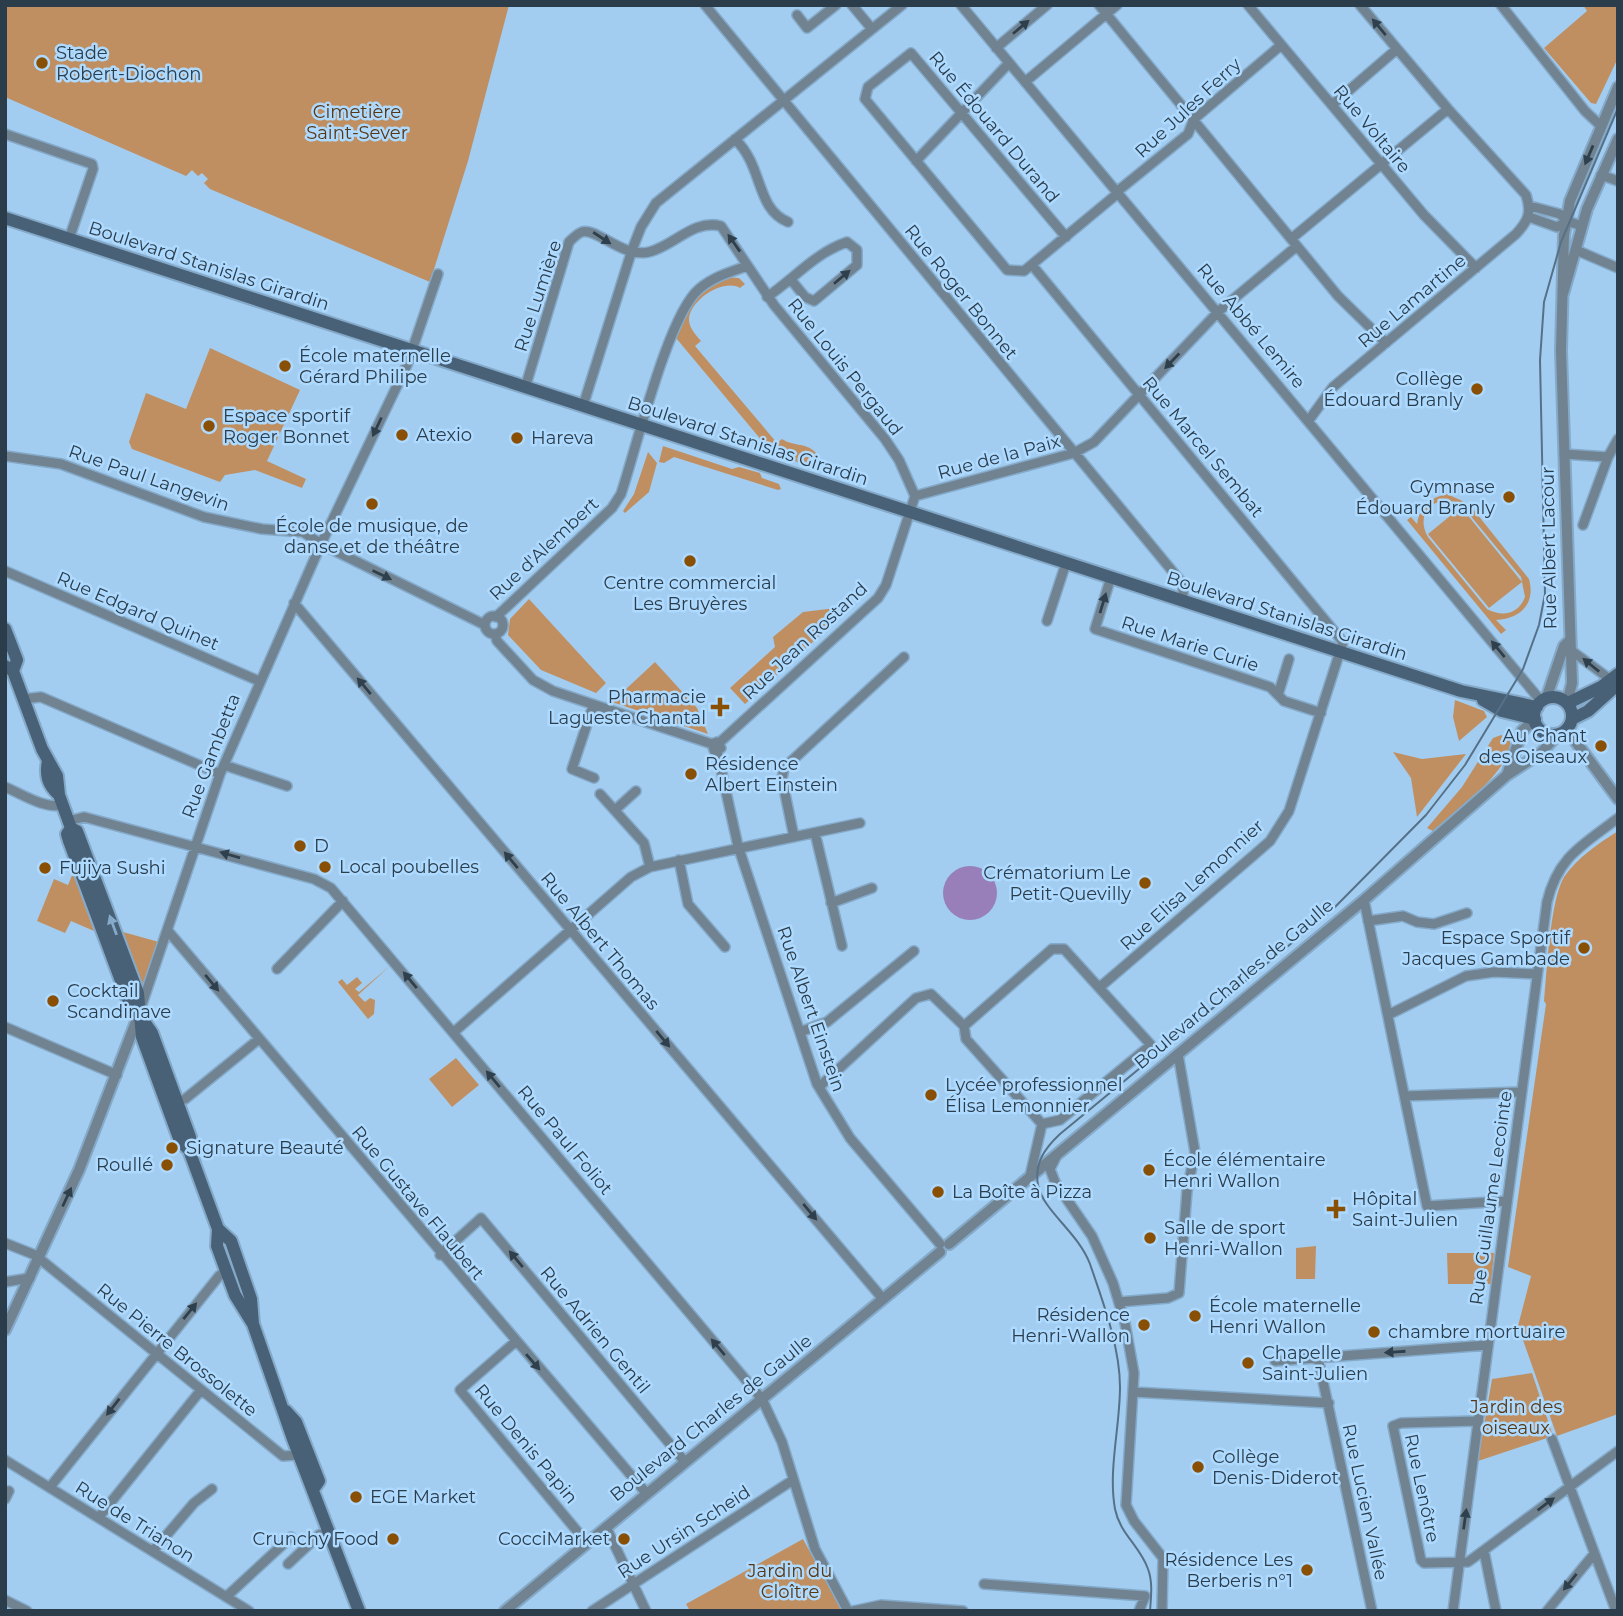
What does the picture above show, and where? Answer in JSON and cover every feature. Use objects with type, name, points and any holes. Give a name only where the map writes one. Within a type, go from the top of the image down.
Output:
[{"type":"main road","name":"Boulevard Stanislas Girardin","points":[[5,218],[1480,697],[1503,711],[1540,706],[1557,697],[1567,703]]},
{"type":"main road","points":[[5,629],[17,660],[8,670],[57,776],[69,825],[69,841],[127,997],[152,1033],[190,1137],[189,1150],[218,1229],[217,1246],[239,1304],[253,1324],[299,1455],[314,1488],[359,1611]]},
{"type":"main road","points":[[1540,706],[1543,732],[1566,728],[1588,711],[1615,680]]},
{"type":"main road","points":[[1566,728],[1567,703],[1615,680]]},
{"type":"main road","points":[[69,825],[77,831],[104,900],[138,993],[142,1037],[147,1053],[180,1141],[189,1150]]},
{"type":"main road","points":[[218,1229],[231,1241],[251,1299],[253,1324]]},
{"type":"main road","points":[[285,1410],[296,1422],[319,1481],[314,1488]]},
{"type":"street","name":"Rue Roger Bonnet","points":[[705,5],[1184,584],[1183,601]]},
{"type":"street","points":[[797,15],[807,28],[836,5]]},
{"type":"street","points":[[852,5],[872,29]]},
{"type":"street","points":[[583,406],[632,250],[641,227],[656,203],[902,5]]},
{"type":"street","name":"Rue Abbé Lemire","points":[[961,5],[1117,194],[1219,311],[1540,706]]},
{"type":"street","points":[[996,48],[1046,5]]},
{"type":"street","points":[[1099,5],[1105,16],[1194,119],[1338,296],[1386,343]]},
{"type":"street","points":[[1025,82],[1117,5]]},
{"type":"street","name":"Rue Voltaire","points":[[1248,5],[1381,166],[1476,268]]},
{"type":"street","points":[[1360,5],[1448,109],[1526,195],[1530,206],[1529,217],[1557,227],[1567,222]]},
{"type":"street","points":[[1501,5],[1585,111],[1601,126]]},
{"type":"street","name":"Rue Jules Ferry","points":[[1032,265],[1188,134],[1194,119],[1280,46]]},
{"type":"street","points":[[1332,105],[1397,50]]},
{"type":"street","name":"Rue Édouard Durand","points":[[916,160],[866,99],[868,87],[911,53],[1066,237]]},
{"type":"street","points":[[1009,63],[916,160],[1007,270],[1024,271],[1032,265]]},
{"type":"street","name":"Rue Albert Lacour","points":[[1567,703],[1572,692],[1560,284],[1570,201],[1618,87]]},
{"type":"street","name":"Rue de la Paix","points":[[915,496],[1074,453],[1094,442],[1219,311],[1448,109]]},
{"type":"street","points":[[5,134],[92,164],[93,169],[69,239]]},
{"type":"street","points":[[735,139],[748,153],[757,170],[764,197],[774,216],[788,222]]},
{"type":"street","points":[[1562,296],[1582,226],[1618,139]]},
{"type":"street","points":[[1601,175],[1618,181]]},
{"type":"street","points":[[1530,206],[1560,214],[1567,222],[1582,226]]},
{"type":"street","name":"Rue Lamartine","points":[[1309,420],[1333,387],[1516,234],[1529,217]]},
{"type":"street","name":"Rue Louis Pergaud","points":[[632,250],[649,252],[702,225],[721,226],[767,297],[885,439],[899,460],[915,496]]},
{"type":"street","name":"Rue Lumière","points":[[525,388],[569,242],[582,232],[594,231],[615,247],[632,250]]},
{"type":"street","name":"Rue Louis Pergaud","points":[[767,297],[792,281],[803,268],[829,249],[847,242],[857,250],[857,265],[814,301],[805,297],[792,281]]},
{"type":"street","points":[[1576,250],[1618,268]]},
{"type":"street","name":"Rue Marcel Sembat","points":[[1032,265],[1342,640],[1340,652]]},
{"type":"street","name":"Rue d'Alembert","points":[[496,617],[612,508],[621,494],[672,334],[686,303],[714,278],[747,266]]},
{"type":"street","name":"Rue Gambetta","points":[[5,1330],[79,1170],[117,1074],[222,769],[258,681],[412,351],[438,274]]},
{"type":"street","points":[[1608,457],[1618,439]]},
{"type":"street","name":"Rue Albert Lacour","points":[[1564,454],[1608,457],[1583,525]]},
{"type":"street","name":"Rue Paul Langevin","points":[[5,456],[61,464],[204,517],[262,529],[303,532],[321,544],[485,625]]},
{"type":"street","points":[[909,512],[915,496]]},
{"type":"street","name":"Rue Jean Rostand","points":[[716,746],[878,598],[886,585],[909,512]]},
{"type":"street","points":[[1047,621],[1066,563]]},
{"type":"street","name":"Rue Edgard Quinet","points":[[5,571],[258,681]]},
{"type":"street","name":"Rue Marie Curie","points":[[1111,577],[1095,629],[1270,687],[1284,701],[1320,715]]},
{"type":"street","name":"Rue Albert Thomas","points":[[294,603],[883,1299]]},
{"type":"street","points":[[490,617],[496,617],[502,626],[495,634],[488,632],[485,625],[490,617]]},
{"type":"street","points":[[495,634],[497,641],[533,680],[593,706],[716,746]]},
{"type":"street","name":"Rue Albert Lacour","points":[[1540,706],[1564,646],[1570,646]]},
{"type":"street","points":[[1570,646],[1615,680]]},
{"type":"street","name":"Rue Elisa Lemonnier","points":[[1100,987],[1269,841],[1293,799],[1340,652]]},
{"type":"street","points":[[794,837],[782,779],[784,768],[904,657]]},
{"type":"street","points":[[1278,695],[1289,659]]},
{"type":"street","points":[[23,699],[41,696],[222,769],[288,786]]},
{"type":"street","points":[[593,706],[572,769],[594,778]]},
{"type":"street","points":[[1507,775],[1522,731],[1540,706]]},
{"type":"street","points":[[1566,728],[1618,799]]},
{"type":"street","name":"Boulevard Charles de Gaulle","points":[[505,1611],[1364,900],[1507,775],[1541,753],[1566,728]]},
{"type":"street","name":"Rue Albert Einstein","points":[[716,746],[739,849],[819,1087],[850,1138],[943,1247]]},
{"type":"street","points":[[5,788],[55,807],[61,800]]},
{"type":"street","points":[[615,810],[636,790]]},
{"type":"street","points":[[600,794],[644,843],[650,867]]},
{"type":"street","name":"Rue Paul Foliot","points":[[69,825],[84,817],[314,879],[331,888],[762,1399],[782,1442],[815,1549],[850,1611]]},
{"type":"street","name":"Rue Guillaume Lecointe","points":[[1453,1611],[1536,974],[1552,879],[1567,857],[1618,818]]},
{"type":"street","points":[[454,1032],[631,877],[650,867],[860,824]]},
{"type":"street","points":[[815,833],[842,946]]},
{"type":"street","points":[[679,860],[688,904],[725,947]]},
{"type":"street","points":[[831,902],[872,888]]},
{"type":"street","points":[[1364,900],[1427,1206],[1507,1201]]},
{"type":"street","points":[[277,969],[342,901]]},
{"type":"street","points":[[1368,921],[1403,916],[1417,922],[1434,924],[1467,912]]},
{"type":"street","name":"Rue Gustave Flaubert","points":[[168,931],[440,1255],[647,1494]]},
{"type":"street","points":[[964,1027],[1052,949],[1064,949],[1151,1045],[1060,1120],[1042,1124]]},
{"type":"street","points":[[800,1032],[827,1022],[914,951]]},
{"type":"street","points":[[1388,1015],[1474,974],[1536,974]]},
{"type":"street","points":[[819,1087],[923,995],[937,997],[964,1027],[966,1040],[1042,1124]]},
{"type":"street","points":[[5,1027],[117,1074]]},
{"type":"street","points":[[177,1101],[259,1039]]},
{"type":"street","points":[[1119,1302],[1168,1298],[1179,1293],[1188,1191],[1195,1152],[1178,1054]]},
{"type":"street","points":[[1405,1096],[1521,1092]]},
{"type":"street","points":[[1030,1177],[1042,1124]]},
{"type":"street","points":[[1058,1153],[1050,1169],[1055,1182],[1092,1237],[1119,1302],[1133,1364],[1126,1505],[1134,1521],[1163,1558],[1162,1611]]},
{"type":"street","name":"Rue Adrien Gentil","points":[[440,1255],[481,1218],[685,1462]]},
{"type":"street","name":"Rue Pierre Brossolette","points":[[5,1243],[38,1259],[283,1457],[299,1455]]},
{"type":"street","points":[[50,1487],[219,1276],[226,1271]]},
{"type":"street","points":[[5,1282],[30,1278]]},
{"type":"street","name":"Rue Denis Papin","points":[[515,1342],[460,1390],[587,1543]]},
{"type":"street","points":[[1275,1361],[1488,1346]]},
{"type":"street","name":"Rue Lucien Vallée","points":[[1318,1358],[1372,1611]]},
{"type":"street","points":[[99,1517],[201,1390]]},
{"type":"street","points":[[1133,1392],[1329,1403]]},
{"type":"street","name":"Rue Lenôtre","points":[[1459,1562],[1424,1563],[1421,1560],[1394,1426],[1398,1423],[1478,1421]]},
{"type":"street","points":[[1552,1439],[1616,1611]]},
{"type":"street","points":[[1459,1562],[1468,1562],[1618,1451]]},
{"type":"street","name":"Rue de Trianon","points":[[5,1460],[249,1611]]},
{"type":"street","name":"Rue Ursin Scheid","points":[[592,1611],[793,1480]]},
{"type":"street","points":[[153,1551],[194,1503],[212,1489]]},
{"type":"street","points":[[606,1527],[646,1611]]},
{"type":"street","points":[[288,1564],[319,1535],[330,1531]]},
{"type":"street","points":[[226,1597],[291,1537]]},
{"type":"street","points":[[1483,1551],[1496,1611]]},
{"type":"street","points":[[1547,1611],[1594,1554]]},
{"type":"street","points":[[984,1584],[1145,1597],[1139,1611]]},
{"type":"street","points":[[5,1600],[27,1611]]},
{"type":"street","points":[[850,1611],[881,1605],[963,1611]]},
{"type":"green space","name":"Cimetière Saint-Sever","points":[[5,5],[509,5],[468,161],[430,282],[210,189],[204,183],[208,179],[202,173],[198,176],[192,170],[186,176],[5,97]]},
{"type":"green space","points":[[1583,5],[1618,5],[1618,58],[1596,104],[1591,103],[1544,48],[1587,11]]},
{"type":"green space","points":[[727,277],[739,278],[745,284],[740,288],[725,286],[716,289],[694,306],[689,321],[701,341],[695,346],[777,443],[782,439],[808,447],[816,453],[816,468],[773,454],[676,338],[694,301],[708,288]]},
{"type":"green space","name":"Espace sportif Roger Bonnet","points":[[210,348],[300,390],[267,461],[306,479],[302,488],[255,470],[225,475],[220,482],[132,449],[129,442],[146,393],[186,409]]},
{"type":"green space","points":[[663,446],[732,469],[739,467],[760,473],[762,478],[779,484],[781,489],[674,457],[664,463],[659,462]]},
{"type":"green space","points":[[648,452],[657,463],[649,492],[625,513],[623,511],[634,494]]},
{"type":"green space","points":[[1447,494],[1469,504],[1529,579],[1530,596],[1524,608],[1512,617],[1496,620],[1506,630],[1501,634],[1407,520],[1411,517],[1417,524],[1423,508]],"holes":[[[1449,500],[1464,508],[1521,577],[1525,597],[1514,611],[1498,613],[1487,609],[1428,537],[1424,517],[1430,507]]]},
{"type":"green space","points":[[1461,507],[1522,582],[1489,608],[1428,534]]},
{"type":"green space","points":[[529,599],[606,683],[596,693],[541,670],[508,635],[510,619]]},
{"type":"green space","points":[[852,606],[745,704],[730,688],[775,647],[773,637],[803,612]]},
{"type":"green space","points":[[655,662],[697,708],[708,734],[612,702]]},
{"type":"green space","points":[[1455,700],[1484,711],[1487,717],[1459,741],[1453,717]]},
{"type":"green space","points":[[1501,735],[1510,739],[1509,750],[1495,774],[1441,825],[1433,831],[1427,828],[1462,787],[1493,738]]},
{"type":"green space","points":[[1393,752],[1422,759],[1466,754],[1417,817],[1411,778]]},
{"type":"green space","points":[[1618,831],[1618,1414],[1557,1436],[1518,1326],[1531,1276],[1508,1267],[1546,1004],[1544,1001],[1548,955],[1555,902],[1564,877],[1576,863]]},
{"type":"green space","points":[[73,873],[94,931],[71,921],[65,933],[37,921],[54,879],[68,885]]},
{"type":"green space","points":[[123,932],[159,942],[145,984],[142,984]]},
{"type":"green space","points":[[390,966],[358,995],[365,1002],[370,998],[375,1000],[374,1014],[368,1019],[338,982],[342,979],[347,985],[357,977],[362,983],[355,989],[359,992]]},
{"type":"green space","points":[[456,1058],[479,1085],[452,1107],[429,1079]]},
{"type":"green space","points":[[1316,1246],[1315,1279],[1296,1279],[1296,1248]]},
{"type":"green space","points":[[1447,1253],[1494,1253],[1491,1284],[1448,1284]]},
{"type":"green space","name":"Jardin des oiseaux","points":[[1532,1373],[1553,1436],[1478,1461],[1492,1379]]},
{"type":"green space","name":"Jardin du Cloître","points":[[803,1539],[842,1611],[690,1611],[686,1604]]},
{"type":"shaded area","points":[[970,866],[989,874],[997,893],[989,912],[970,920],[951,912],[943,893],[951,874]]},
{"type":"tram line","points":[[1150,1611],[1150,1574],[1140,1553],[1121,1526],[1115,1509],[1113,1479],[1120,1387],[1114,1341],[1085,1252],[1041,1195],[1037,1177],[1039,1163],[1045,1150],[1060,1134],[1333,909],[1426,815],[1465,765],[1523,669],[1539,625],[1545,594],[1540,360],[1544,302],[1561,242],[1618,108]]},
{"type":"place","name":"Stade Robert-Diochon","points":[[42,63]]},
{"type":"place","name":"École maternelle Gérard Philipe","points":[[285,366]]},
{"type":"place","name":"Collège Édouard Branly","points":[[1477,389]]},
{"type":"place","name":"Espace sportif Roger Bonnet","points":[[209,426]]},
{"type":"place","name":"Atexio","points":[[402,435]]},
{"type":"place","name":"Hareva","points":[[517,438]]},
{"type":"place","name":"Gymnase Édouard Branly","points":[[1509,497]]},
{"type":"place","name":"École de musique, de danse et de théâtre","points":[[372,504]]},
{"type":"place","name":"Centre commercial Les Bruyères","points":[[690,561]]},
{"type":"place","name":"Pharmacie Lagueste Chantal","points":[[720,707]]},
{"type":"place","name":"Au Chant des Oiseaux","points":[[1601,746]]},
{"type":"place","name":"Résidence Albert Einstein","points":[[691,774]]},
{"type":"place","name":"D","points":[[300,846]]},
{"type":"place","name":"Local poubelles","points":[[325,867]]},
{"type":"place","name":"Fujiya Sushi","points":[[45,868]]},
{"type":"place","name":"Crématorium Le Petit-Quevilly","points":[[1145,883]]},
{"type":"place","name":"Espace Sportif Jacques Gambade","points":[[1584,948]]},
{"type":"place","name":"Cocktail Scandinave","points":[[53,1001]]},
{"type":"place","name":"Lycée professionnel Élisa Lemonnier","points":[[931,1095]]},
{"type":"place","name":"Signature Beauté","points":[[172,1148]]},
{"type":"place","name":"Roullé","points":[[167,1165]]},
{"type":"place","name":"École élémentaire Henri Wallon","points":[[1149,1170]]},
{"type":"place","name":"La Boîte à Pizza","points":[[938,1192]]},
{"type":"place","name":"Hôpital Saint-Julien","points":[[1336,1209]]},
{"type":"place","name":"Salle de sport Henri-Wallon","points":[[1150,1238]]},
{"type":"place","name":"École maternelle Henri Wallon","points":[[1195,1316]]},
{"type":"place","name":"Résidence Henri-Wallon","points":[[1144,1325]]},
{"type":"place","name":"chambre mortuaire","points":[[1374,1332]]},
{"type":"place","name":"Chapelle Saint-Julien","points":[[1248,1363]]},
{"type":"place","name":"Collège Denis-Diderot","points":[[1198,1467]]},
{"type":"place","name":"EGE Market","points":[[356,1497]]},
{"type":"place","name":"Crunchy Food","points":[[393,1539]]},
{"type":"place","name":"CocciMarket","points":[[624,1539]]},
{"type":"place","name":"Résidence Les Berberis n°1","points":[[1307,1570]]}]
